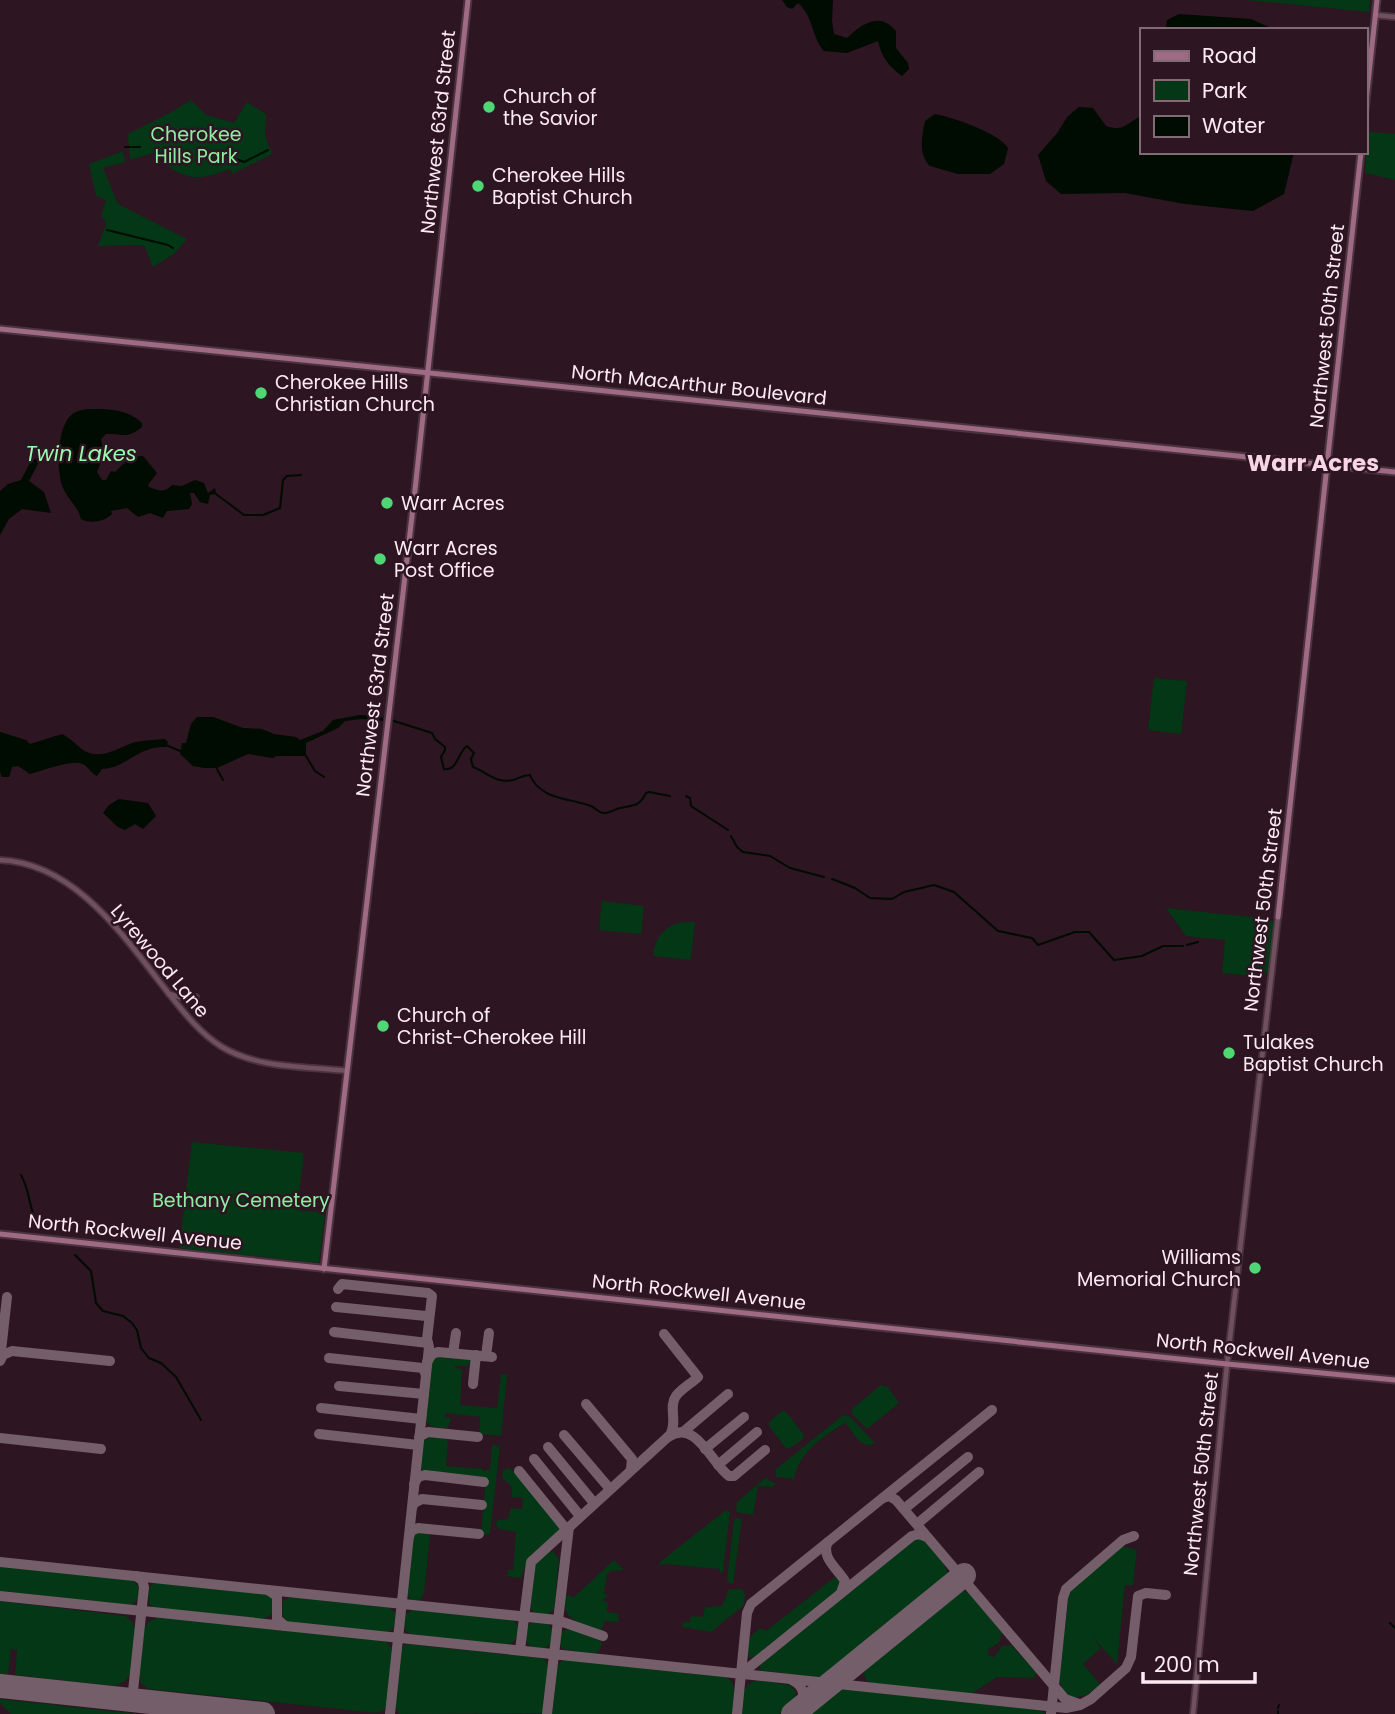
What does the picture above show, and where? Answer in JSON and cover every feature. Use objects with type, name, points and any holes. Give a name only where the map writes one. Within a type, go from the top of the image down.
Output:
[{"type":"main road","name":"Northwest 63rd Street","points":[[324,1269],[428,373],[468,0]]},
{"type":"main road","points":[[1367,91],[1377,0]]},
{"type":"main road","name":"Northwest 50th Street","points":[[1278,917],[1361,154]]},
{"type":"main road","name":"North MacArthur Boulevard","points":[[0,329],[1395,472]]},
{"type":"main road","name":"North Rockwell Avenue","points":[[0,1234],[1395,1380]]},
{"type":"street","points":[[1375,15],[1395,17]]},
{"type":"street","name":"Lyrewood Lane","points":[[0,860],[23,862],[40,868],[75,890],[114,926],[203,1033],[217,1044],[237,1055],[266,1063],[347,1071]]},
{"type":"street","name":"Northwest 50th Street","points":[[1193,1714],[1227,1364],[1278,917]]},
{"type":"street","points":[[169,994],[196,997]]},
{"type":"green space","points":[[1246,0],[1370,0],[1369,12]]},
{"type":"green space","name":"Cherokee Hills Park","points":[[191,100],[206,115],[234,123],[247,102],[266,114],[265,136],[272,154],[232,174],[230,169],[204,177],[190,176],[174,170],[166,165],[169,162],[157,152],[130,160],[128,134]]},
{"type":"green space","points":[[1368,133],[1395,134],[1395,180],[1365,173]]},
{"type":"green space","points":[[123,151],[125,162],[103,168],[118,204],[187,239],[174,254],[153,267],[144,245],[98,246],[106,225],[101,216],[106,200],[96,196],[89,164]]},
{"type":"green space","points":[[1154,678],[1187,681],[1181,734],[1148,730]]},
{"type":"green space","points":[[602,901],[644,906],[641,934],[599,930]]},
{"type":"green space","points":[[1166,908],[1270,919],[1275,924],[1269,971],[1262,977],[1222,973],[1225,940],[1186,936]]},
{"type":"green space","points":[[695,922],[689,960],[653,956],[657,941],[666,930],[679,923]]},
{"type":"green space","name":"Bethany Cemetery","points":[[192,1142],[304,1153],[297,1210],[325,1213],[319,1263],[179,1248]]},
{"type":"green space","points":[[437,1356],[468,1358],[471,1361],[468,1366],[455,1366],[462,1369],[460,1405],[497,1408],[501,1376],[498,1374],[507,1375],[501,1436],[479,1434],[480,1417],[445,1413],[445,1417],[451,1418],[448,1428],[427,1423],[425,1420],[431,1364]]},
{"type":"green space","points":[[881,1385],[888,1387],[899,1403],[867,1429],[852,1414],[852,1409]]},
{"type":"green space","points":[[782,1411],[786,1412],[804,1435],[803,1439],[789,1449],[769,1426],[769,1422]]},
{"type":"green space","points":[[843,1415],[849,1416],[875,1443],[862,1443],[845,1423],[806,1453],[794,1479],[776,1477],[776,1469]]},
{"type":"green space","points":[[430,1436],[448,1440],[446,1466],[483,1471],[490,1469],[492,1445],[500,1446],[490,1534],[483,1535],[481,1531],[486,1479],[421,1471],[423,1442]]},
{"type":"green space","points":[[509,1468],[519,1474],[560,1527],[560,1530],[529,1557],[521,1578],[507,1576],[508,1570],[513,1570],[516,1532],[499,1529],[496,1525],[497,1520],[508,1519],[511,1508],[522,1509],[523,1498],[512,1497],[511,1486],[502,1478],[503,1470]]},
{"type":"green space","points":[[765,1478],[776,1484],[772,1487],[758,1486],[753,1515],[736,1512],[737,1502]]},
{"type":"green space","points":[[726,1510],[730,1512],[723,1572],[720,1573],[720,1569],[664,1564],[659,1566],[660,1562]]},
{"type":"green space","points":[[736,1518],[742,1519],[733,1584],[727,1579]]},
{"type":"green space","points":[[417,1530],[428,1532],[430,1536],[424,1593],[421,1599],[414,1601],[407,1594],[413,1534]]},
{"type":"green space","points":[[920,1539],[944,1564],[948,1574],[945,1579],[826,1676],[821,1678],[759,1670],[761,1664],[913,1541]]},
{"type":"green space","points":[[1122,1546],[1137,1550],[1133,1585],[1125,1585],[1117,1664],[1091,1635],[1101,1648],[1083,1664],[1100,1684],[1087,1695],[1071,1698],[1063,1691],[1059,1680],[1069,1593]]},
{"type":"green space","points":[[553,1551],[559,1559],[554,1609],[547,1615],[534,1613],[529,1605],[533,1568],[546,1552]]},
{"type":"green space","points":[[614,1560],[624,1570],[607,1574],[604,1594],[609,1595],[602,1600],[608,1603],[607,1612],[619,1614],[618,1622],[604,1621],[600,1630],[574,1620],[566,1611],[565,1596],[573,1598]]},
{"type":"green space","points":[[0,1566],[132,1580],[139,1587],[138,1598],[131,1605],[0,1591]]},
{"type":"green space","points":[[835,1577],[841,1582],[838,1590],[755,1657],[748,1657],[748,1644],[754,1633],[761,1628],[766,1631]]},
{"type":"green space","points":[[156,1582],[267,1594],[274,1601],[273,1613],[264,1619],[154,1608],[149,1604],[148,1588]]},
{"type":"green space","points":[[729,1589],[741,1589],[745,1593],[744,1605],[711,1632],[682,1627],[683,1622],[690,1622],[691,1616],[703,1617],[705,1607],[722,1606]]},
{"type":"green space","points":[[961,1591],[969,1593],[1002,1633],[999,1643],[988,1649],[988,1655],[994,1657],[1002,1646],[1011,1645],[1036,1672],[1035,1678],[997,1677],[971,1694],[872,1683],[866,1680],[866,1665]]},
{"type":"green space","points":[[291,1597],[389,1607],[396,1614],[393,1629],[386,1632],[289,1622],[283,1616],[282,1608],[283,1601]]},
{"type":"green space","points":[[0,1601],[126,1616],[135,1629],[130,1674],[125,1681],[115,1686],[15,1675],[17,1650],[11,1649],[8,1674],[0,1674]]},
{"type":"green space","points":[[414,1609],[513,1620],[518,1626],[517,1636],[512,1643],[506,1645],[411,1634],[405,1628],[404,1621],[405,1615]]},
{"type":"green space","points":[[159,1617],[386,1641],[392,1649],[387,1705],[377,1713],[148,1689],[141,1683],[139,1675],[143,1631],[148,1622]]},
{"type":"green space","points":[[539,1621],[549,1625],[553,1635],[549,1645],[539,1649],[529,1645],[525,1635],[529,1625]]},
{"type":"green space","points":[[569,1629],[600,1640],[602,1644],[599,1651],[593,1654],[563,1649],[560,1637]]},
{"type":"green space","points":[[407,1644],[546,1660],[548,1667],[543,1713],[399,1714],[395,1706],[401,1652]]},
{"type":"green space","points":[[563,1659],[726,1677],[734,1689],[733,1714],[552,1714],[557,1667]]},
{"type":"green space","points":[[757,1680],[790,1685],[796,1692],[793,1703],[779,1714],[741,1714],[745,1689]]},
{"type":"green space","points":[[842,1689],[1039,1709],[1045,1714],[806,1714],[835,1691]]},
{"type":"green space","points":[[0,1699],[138,1714],[11,1714],[0,1703]]},
{"type":"water","points":[[782,0],[833,0],[834,34],[847,38],[871,22],[890,25],[896,31],[896,48],[908,63],[909,69],[902,76],[893,69],[883,56],[878,41],[847,53],[824,51],[803,8],[798,3],[792,9]]},
{"type":"water","points":[[1179,14],[1251,19],[1271,28],[1166,28],[1167,20]]},
{"type":"water","points":[[1079,107],[1093,108],[1106,126],[1117,128],[1140,117],[1140,154],[1294,154],[1284,194],[1253,211],[1185,204],[1125,193],[1061,194],[1046,181],[1038,155],[1067,117]]},
{"type":"water","points":[[935,114],[974,127],[1003,142],[1008,148],[1004,164],[990,174],[958,174],[930,166],[922,151],[922,139],[925,121]]},
{"type":"water","name":"Twin Lakes","points":[[108,410],[132,416],[142,423],[142,427],[124,435],[106,434],[101,439],[104,454],[97,472],[102,480],[106,480],[111,471],[115,472],[124,463],[143,456],[157,473],[149,487],[164,490],[172,485],[182,486],[195,480],[204,483],[208,493],[215,488],[216,494],[210,495],[208,504],[200,502],[194,493],[190,493],[192,504],[189,509],[167,511],[163,518],[150,513],[138,517],[127,508],[111,511],[109,517],[93,522],[81,519],[66,494],[60,477],[61,436],[68,418],[74,413]]},
{"type":"water","points":[[42,456],[29,481],[44,492],[51,513],[22,509],[9,519],[0,535],[0,491],[8,484],[21,480],[30,463]]},
{"type":"water","points":[[360,715],[380,716],[383,721],[345,721],[338,728],[306,743],[306,756],[273,758],[248,754],[217,768],[205,768],[193,766],[180,754],[182,743],[186,743],[191,724],[197,717],[213,717],[243,728],[262,729],[300,740],[323,731],[333,720]]},
{"type":"water","points":[[0,732],[26,740],[30,744],[62,734],[86,752],[95,754],[117,750],[140,741],[165,739],[168,742],[166,747],[147,750],[111,768],[102,769],[97,776],[78,763],[30,774],[18,766],[12,767],[9,777],[2,777]]},
{"type":"water","points":[[119,799],[148,803],[156,816],[143,829],[135,824],[125,830],[118,827],[103,813]]},
{"type":"waterway","points":[[125,147],[140,147]]},
{"type":"waterway","points":[[236,159],[244,162],[268,150]]},
{"type":"waterway","points":[[107,230],[173,248]]},
{"type":"waterway","points":[[40,456],[45,450]]},
{"type":"waterway","points":[[216,494],[244,515],[263,515],[280,508],[283,480],[287,476],[301,475]]},
{"type":"waterway","points":[[394,721],[432,733],[445,747],[441,757],[444,769],[452,767],[467,746],[474,753],[471,759],[473,767],[492,777],[507,781],[530,775],[548,794],[591,806],[601,813],[636,805],[649,792],[670,796]]},
{"type":"waterway","points":[[166,745],[180,751]]},
{"type":"waterway","points":[[306,756],[315,771],[324,777]]},
{"type":"waterway","points":[[217,769],[223,780]]},
{"type":"waterway","points":[[686,796],[690,798],[691,806],[728,830]]},
{"type":"waterway","points":[[731,836],[743,852],[770,856],[790,868],[824,877]]},
{"type":"waterway","points":[[832,879],[855,888],[870,898],[892,899],[904,892],[934,885],[954,892],[998,931],[1032,938],[1038,945],[1075,932],[1089,932],[1114,960],[1142,956],[1163,946],[1183,946]]},
{"type":"waterway","points":[[1187,945],[1198,942]]},
{"type":"waterway","points":[[21,1175],[34,1216],[43,1230]]},
{"type":"waterway","points":[[75,1255],[91,1271],[96,1303],[103,1311],[123,1316],[132,1323],[137,1330],[141,1348],[149,1358],[161,1363],[176,1377],[201,1420]]},
{"type":"waterway","points":[[1390,1623],[1395,1628]]},
{"type":"taxiway","points":[[338,1289],[342,1284],[428,1293],[432,1296],[427,1339],[429,1347],[390,1714]]},
{"type":"taxiway","points":[[0,1360],[7,1297]]},
{"type":"taxiway","points":[[336,1307],[426,1316],[429,1319]]},
{"type":"taxiway","points":[[334,1332],[428,1343]]},
{"type":"taxiway","points":[[453,1353],[456,1333]]},
{"type":"taxiway","points":[[486,1356],[489,1333]]},
{"type":"taxiway","points":[[520,1650],[531,1562],[670,1435],[674,1400],[698,1377],[664,1334]]},
{"type":"taxiway","points":[[0,1361],[3,1355],[12,1351],[110,1361]]},
{"type":"taxiway","points":[[427,1362],[432,1354],[438,1352],[492,1357]]},
{"type":"taxiway","points":[[473,1384],[476,1355]]},
{"type":"taxiway","points":[[329,1358],[423,1368],[426,1375]]},
{"type":"taxiway","points":[[339,1386],[424,1394]]},
{"type":"taxiway","points":[[683,1432],[728,1394]]},
{"type":"taxiway","points":[[586,1404],[632,1459],[631,1469]]},
{"type":"taxiway","points":[[321,1408],[421,1419]]},
{"type":"taxiway","points":[[737,1714],[747,1613],[751,1604],[992,1410]]},
{"type":"taxiway","points":[[705,1449],[744,1417]]},
{"type":"taxiway","points":[[419,1437],[428,1432],[478,1437]]},
{"type":"taxiway","points":[[718,1465],[757,1432]]},
{"type":"taxiway","points":[[668,1437],[687,1433],[695,1438],[729,1476],[734,1476],[765,1450]]},
{"type":"taxiway","points":[[319,1434],[418,1445]]},
{"type":"taxiway","points":[[564,1435],[610,1489]]},
{"type":"taxiway","points":[[0,1438],[101,1449]]},
{"type":"taxiway","points":[[548,1447],[594,1503]]},
{"type":"taxiway","points":[[904,1509],[968,1457]]},
{"type":"taxiway","points":[[534,1459],[580,1516]]},
{"type":"taxiway","points":[[519,1471],[566,1529]]},
{"type":"taxiway","points":[[917,1524],[979,1472]]},
{"type":"taxiway","points":[[414,1484],[418,1477],[425,1475],[484,1482]]},
{"type":"taxiway","points":[[883,1498],[889,1496],[896,1500],[1065,1699],[1079,1704]]},
{"type":"taxiway","points":[[412,1508],[414,1503],[422,1499],[482,1505]]},
{"type":"taxiway","points":[[547,1714],[569,1527]]},
{"type":"taxiway","points":[[409,1537],[411,1531],[418,1528],[479,1534]]},
{"type":"taxiway","points":[[741,1674],[912,1536],[919,1534],[927,1537]]},
{"type":"taxiway","points":[[1051,1714],[1066,1589],[1123,1540],[1134,1536]]},
{"type":"taxiway","points":[[828,1542],[828,1558],[845,1581],[841,1593]]},
{"type":"taxiway","points":[[0,1562],[557,1620],[603,1636]]},
{"type":"taxiway","points":[[118,1699],[128,1697],[133,1691],[144,1587],[142,1580],[136,1576]]},
{"type":"taxiway","points":[[268,1590],[277,1596],[277,1619],[285,1626]]},
{"type":"taxiway","points":[[0,1596],[1066,1708],[1091,1699],[1126,1668],[1131,1657],[1138,1596],[1146,1593],[1166,1595]]},
{"type":"taxiway","points":[[792,1680],[800,1686],[803,1694],[797,1710]]},
{"type":"taxiway","points":[[133,1691],[136,1697],[146,1702]]},
{"type":"runway","points":[[793,1714],[964,1575]]},
{"type":"runway","points":[[0,1686],[263,1714]]},
{"type":"place","name":"Church of the Savior","points":[[489,107]]},
{"type":"place","name":"Cherokee Hills Baptist Church","points":[[478,186]]},
{"type":"place","name":"Cherokee Hills Christian Church","points":[[261,393]]},
{"type":"place","name":"Warr Acres","points":[[387,503]]},
{"type":"place","name":"Warr Acres Post Office","points":[[380,559]]},
{"type":"place","name":"Church of Christ-Cherokee Hill","points":[[383,1026]]},
{"type":"place","name":"Tulakes Baptist Church","points":[[1229,1053]]},
{"type":"place","name":"Williams Memorial Church","points":[[1255,1268]]},
{"type":"district","name":"Warr Acres","points":[[1313,463]]}]
